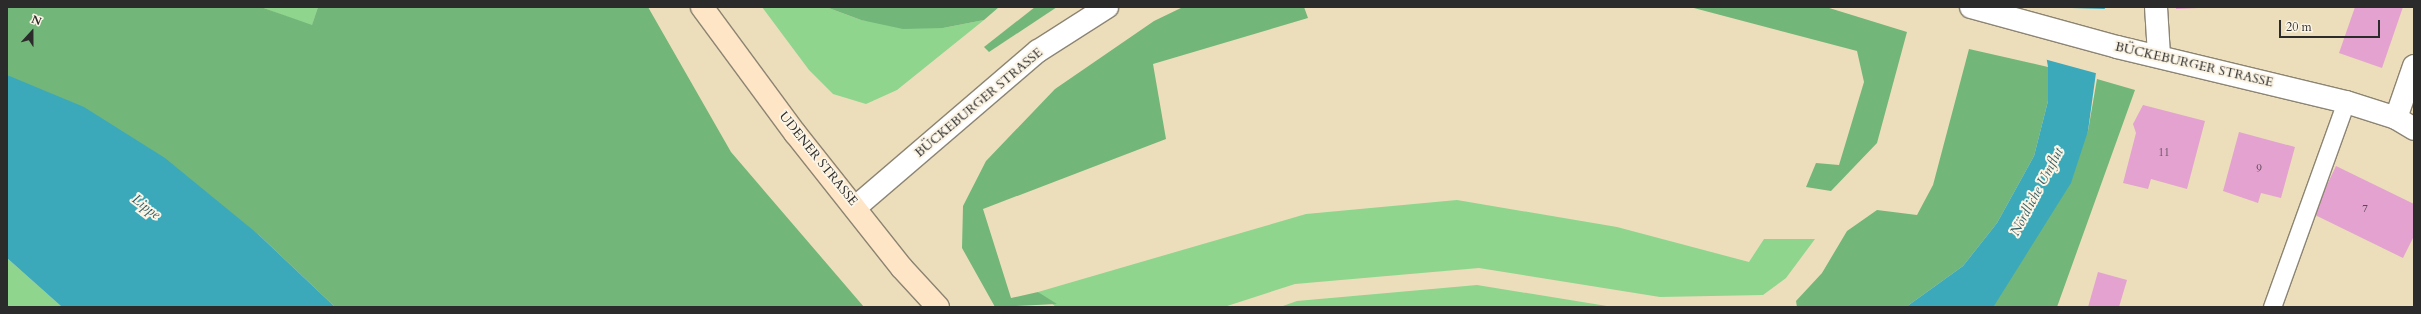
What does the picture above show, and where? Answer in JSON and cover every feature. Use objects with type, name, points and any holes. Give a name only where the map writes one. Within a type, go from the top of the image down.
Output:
[{"type":"main road","name":"UDENER STRASSE","points":[[702,7],[795,133],[856,206],[902,268],[938,307]]},
{"type":"street","name":"BÜCKEBURGER STRASSE","points":[[856,206],[1038,52],[1107,7]]},
{"type":"street","name":"BÜCKEBURGER STRASSE","points":[[1971,7],[2003,11],[2028,23],[2117,47],[2159,55],[2346,102],[2396,118],[2414,129]]},
{"type":"street","points":[[2156,7],[2159,55]]},
{"type":"street","points":[[2396,118],[2414,66]]},
{"type":"lane","points":[[2272,307],[2346,102]]},
{"type":"green space","points":[[7,7],[261,7],[312,25],[318,7],[648,7],[731,152],[864,307],[335,307],[259,235],[7,75]]},
{"type":"green space","points":[[261,7],[318,7],[312,26]]},
{"type":"green space","points":[[762,7],[826,7],[861,20],[943,28],[984,20],[897,90],[866,104],[833,94],[809,70]]},
{"type":"green space","points":[[826,7],[999,7],[984,20],[943,28],[903,29],[861,20]]},
{"type":"green space","points":[[1035,7],[1057,7],[989,52],[984,47]]},
{"type":"green space","points":[[1183,7],[1304,7],[1308,18],[1153,64],[1166,139],[983,209],[1011,298],[1038,292],[1057,304],[995,307],[962,248],[963,206],[986,161],[1055,89],[1154,21]]},
{"type":"green space","points":[[1690,7],[1826,7],[1907,32],[1877,143],[1831,191],[1806,187],[1816,163],[1839,165],[1864,82],[1857,51]]},
{"type":"green space","points":[[1969,49],[2048,67],[2048,101],[2034,156],[1997,223],[1963,266],[1906,307],[1797,307],[1796,301],[1822,273],[1847,231],[1877,210],[1917,215],[1933,185]]},
{"type":"green space","points":[[2097,79],[2135,90],[2057,307],[1992,307],[2027,250],[2088,131]]},
{"type":"green space","points":[[1457,200],[1617,227],[1749,262],[1764,239],[1815,239],[1786,278],[1763,295],[1660,297],[1479,268],[1295,284],[1224,307],[1056,307],[1038,292],[1306,214]]},
{"type":"green space","points":[[7,258],[62,307],[7,307]]},
{"type":"green space","points":[[1477,285],[1613,307],[1280,307],[1297,301]]},
{"type":"water","name":"Nördliche Umflut","points":[[2038,7],[2105,7],[2088,131],[2071,183],[1994,306],[1906,307],[1963,266],[1997,223],[2034,156],[2048,101],[2048,67]]},
{"type":"water","name":"Lippe","points":[[7,75],[84,107],[165,158],[259,235],[335,307],[62,307],[7,258]]},
{"type":"pier","points":[[2036,7],[2107,9],[2099,74],[2044,59]]},
{"type":"building","points":[[2176,7],[2199,7],[2199,8],[2176,9]]},
{"type":"building","points":[[2355,7],[2403,7],[2382,68],[2339,53]]},
{"type":"building","points":[[2143,105],[2205,121],[2187,189],[2151,179],[2148,189],[2123,183],[2136,133],[2133,124]]},
{"type":"building","points":[[2239,132],[2295,147],[2281,198],[2261,193],[2258,203],[2223,191]]},
{"type":"building","points":[[2336,166],[2414,204],[2414,236],[2403,258],[2313,214]]},
{"type":"building","points":[[2098,272],[2127,280],[2119,307],[2088,307]]}]
